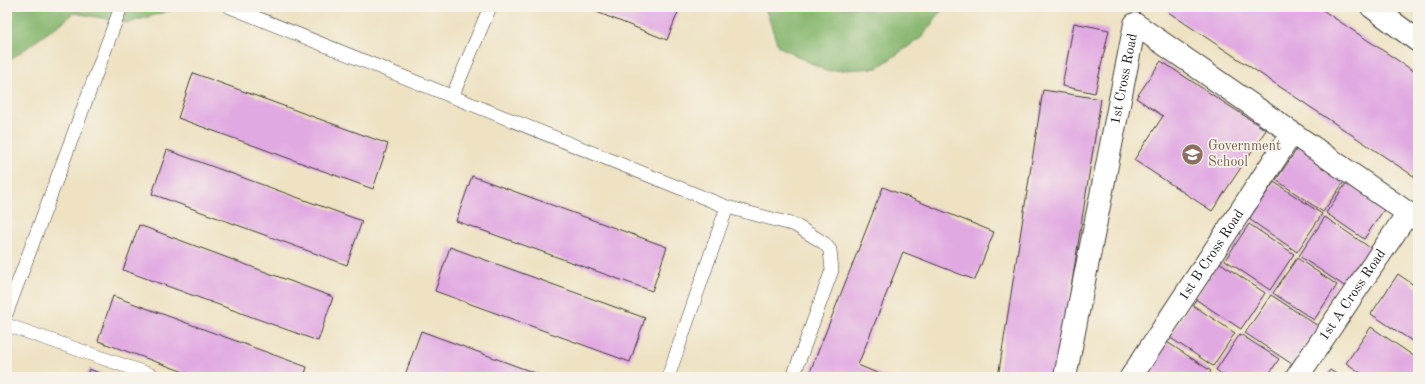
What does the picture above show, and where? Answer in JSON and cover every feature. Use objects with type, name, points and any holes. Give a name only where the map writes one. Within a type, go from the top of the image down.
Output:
[{"type":"street","points":[[1372,7],[1418,41]]},
{"type":"street","name":"1st Cross Road","points":[[1065,377],[1135,24],[1413,217]]},
{"type":"street","name":"1st B Cross Road","points":[[1131,377],[1292,133]]},
{"type":"street","name":"1st A Cross Road","points":[[1298,377],[1413,217]]},
{"type":"lane","points":[[7,312],[121,7]]},
{"type":"lane","points":[[230,7],[727,207],[795,225],[824,242],[830,250],[832,270],[793,377]]},
{"type":"lane","points":[[452,97],[490,7]]},
{"type":"lane","points":[[668,377],[727,207]]},
{"type":"lane","points":[[7,325],[157,377]]},
{"type":"green space","points":[[7,7],[195,7],[178,8],[128,23],[75,13],[7,62]]},
{"type":"green space","points":[[765,7],[944,7],[922,37],[877,68],[826,71],[778,46]]},
{"type":"building","points":[[584,7],[680,7],[667,40]]},
{"type":"building","points":[[1172,7],[1318,7],[1418,74],[1418,179],[1168,12]]},
{"type":"building","points":[[1074,23],[1109,30],[1095,93],[1062,86]]},
{"type":"building","points":[[1161,61],[1266,130],[1212,211],[1134,160],[1163,116],[1136,98]]},
{"type":"building","points":[[193,73],[388,144],[373,189],[178,118]]},
{"type":"building","points":[[1043,90],[1101,99],[1057,377],[998,377]]},
{"type":"building","points":[[1301,143],[1348,176],[1323,212],[1276,180]]},
{"type":"building","points":[[167,150],[362,221],[347,265],[152,194]]},
{"type":"building","points":[[472,176],[667,247],[652,291],[456,221]]},
{"type":"building","points":[[1274,182],[1322,214],[1297,252],[1249,219]]},
{"type":"building","points":[[1347,182],[1385,208],[1364,239],[1326,213]]},
{"type":"building","points":[[883,187],[994,232],[975,280],[903,252],[858,365],[887,377],[808,377]]},
{"type":"building","points":[[1325,217],[1372,249],[1346,287],[1299,256]]},
{"type":"building","points":[[1249,224],[1294,254],[1270,290],[1225,260]]},
{"type":"building","points":[[139,225],[333,297],[318,341],[123,270]]},
{"type":"building","points":[[450,247],[645,318],[630,362],[435,291]]},
{"type":"building","points":[[1297,258],[1337,285],[1314,320],[1273,293]]},
{"type":"building","points":[[1219,262],[1265,293],[1241,329],[1195,299]]},
{"type":"building","points":[[1398,274],[1418,288],[1418,345],[1371,314]]},
{"type":"building","points":[[1271,295],[1318,326],[1292,364],[1245,333]]},
{"type":"building","points":[[113,296],[307,367],[304,377],[198,377],[98,341]]},
{"type":"building","points":[[1191,304],[1235,333],[1213,366],[1169,337]]},
{"type":"building","points":[[1371,327],[1418,359],[1416,377],[1367,377],[1346,363]]},
{"type":"building","points":[[421,331],[546,377],[410,377],[405,375]]},
{"type":"building","points":[[1240,334],[1279,359],[1267,377],[1226,377],[1216,370]]},
{"type":"building","points":[[1167,342],[1211,371],[1207,377],[1148,377],[1144,375]]},
{"type":"building","points":[[89,369],[110,377],[86,377]]},
{"type":"building","points":[[1330,370],[1341,377],[1325,377]]},
{"type":"place","name":"Government School","points":[[1193,154]]}]
